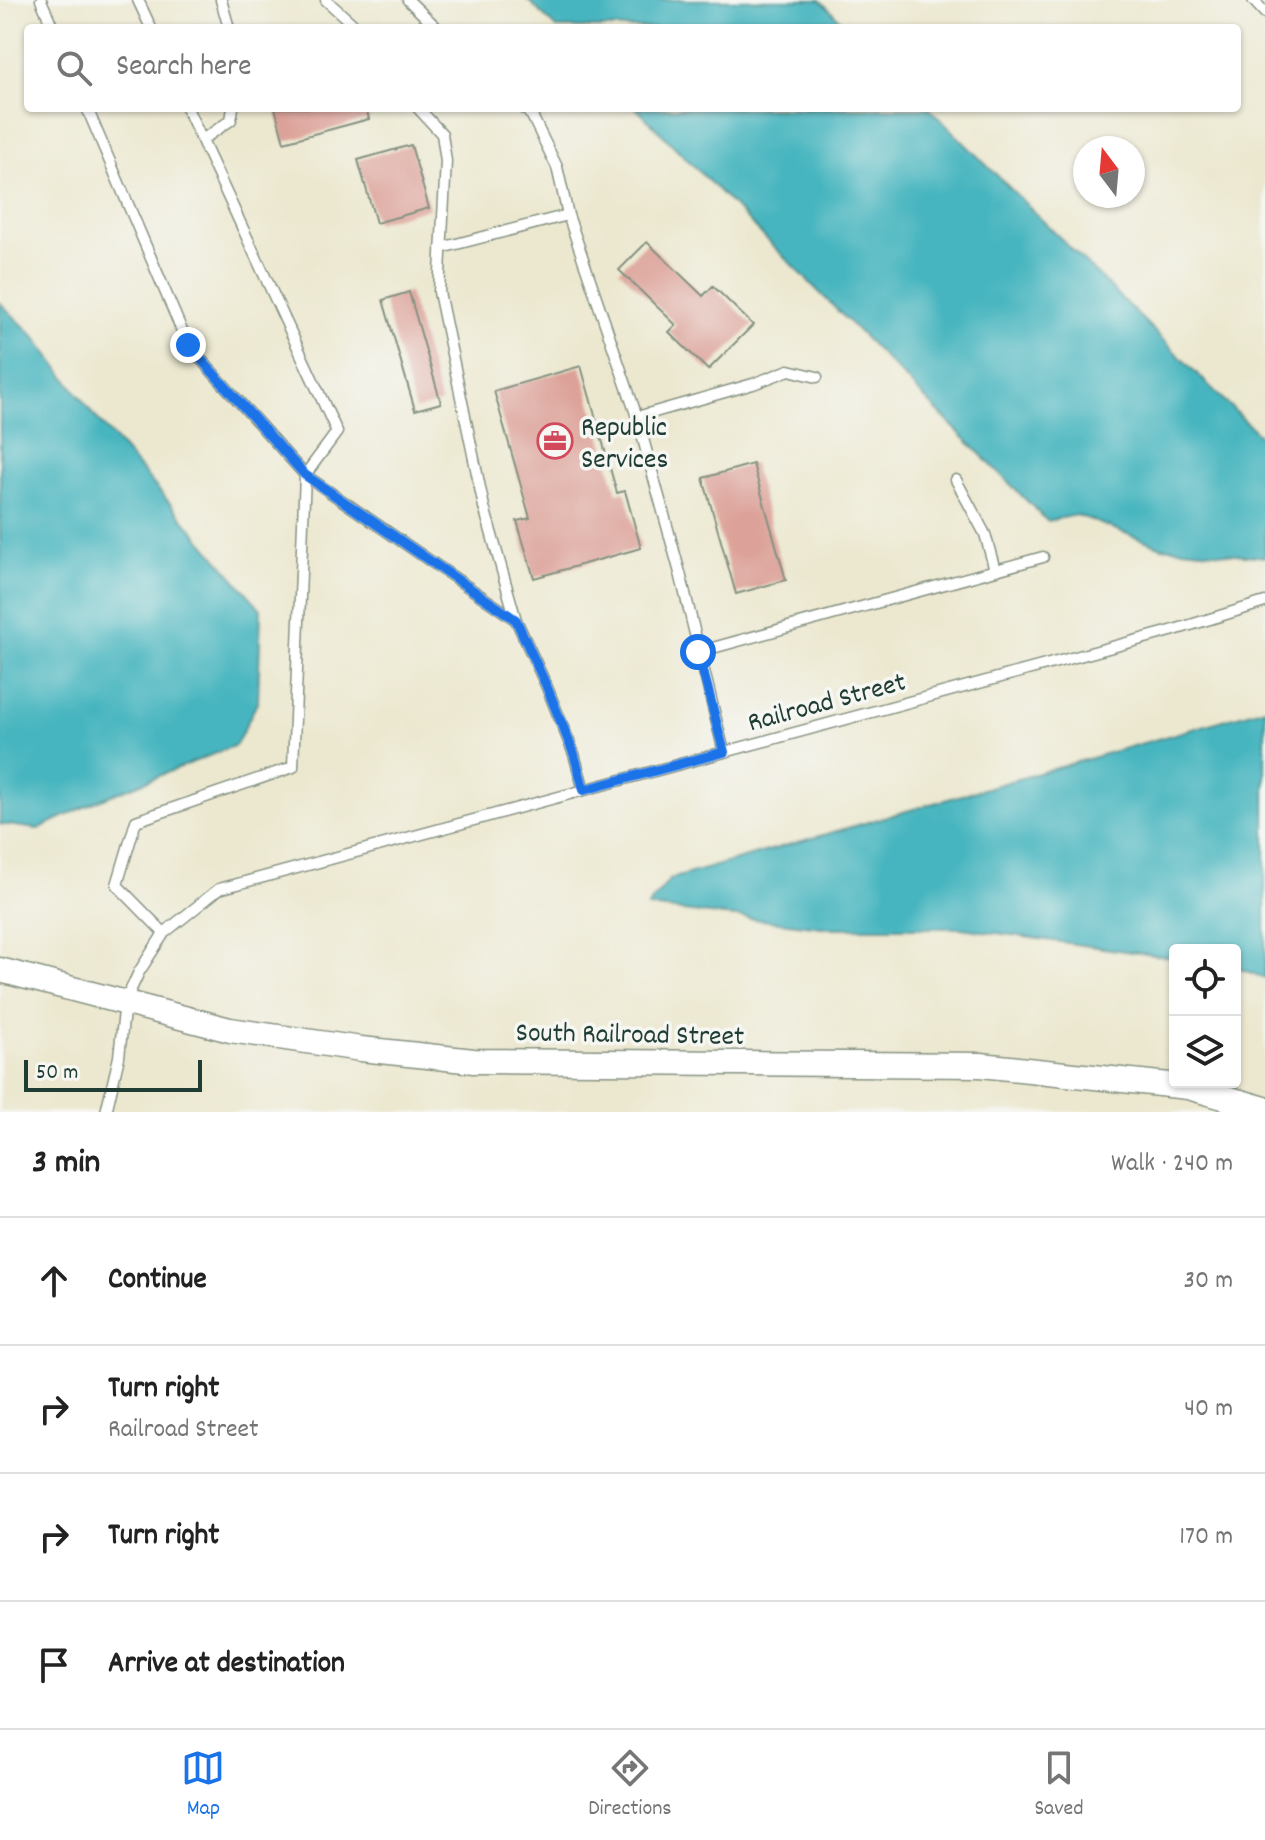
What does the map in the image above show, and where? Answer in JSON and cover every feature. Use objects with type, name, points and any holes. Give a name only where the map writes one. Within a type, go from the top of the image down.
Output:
[{"type":"street","name":"South Railroad Street","points":[[0,970],[230,1030],[361,1049],[474,1061],[981,1065],[1188,1087],[1265,1109]]},
{"type":"lane","points":[[41,0],[51,24]]},
{"type":"lane","points":[[138,0],[149,24]]},
{"type":"lane","points":[[221,0],[228,24]]},
{"type":"lane","points":[[326,0],[353,24]]},
{"type":"lane","points":[[408,0],[433,24]]},
{"type":"lane","points":[[1253,0],[1265,13]]},
{"type":"lane","points":[[89,112],[188,345],[305,475],[516,620]]},
{"type":"lane","points":[[164,933],[117,885],[136,821],[293,767],[305,475],[337,432],[189,112]]},
{"type":"lane","points":[[202,140],[231,120],[232,112]]},
{"type":"lane","points":[[422,112],[442,134],[446,161],[439,292],[484,507],[516,620],[558,712],[584,790]]},
{"type":"lane","points":[[528,112],[557,167],[568,215],[637,417],[680,573],[724,752]]},
{"type":"lane","points":[[441,248],[568,215]]},
{"type":"lane","points":[[637,417],[753,384],[789,370],[817,377]]},
{"type":"lane","points":[[956,480],[985,534],[995,570]]},
{"type":"lane","points":[[698,652],[1043,557]]},
{"type":"lane","name":"Railroad Street","points":[[125,1002],[139,972],[164,933],[219,889],[1171,631],[1265,602]]},
{"type":"lane","points":[[106,1112],[119,1057],[125,1002]]},
{"type":"water","points":[[528,0],[820,0],[844,24],[552,24]]},
{"type":"water","points":[[640,112],[933,112],[1265,441],[1265,557],[1162,547],[1077,515],[1047,521]]},
{"type":"water","points":[[0,303],[35,337],[93,414],[261,609],[258,701],[236,745],[99,800],[38,829],[0,824]]},
{"type":"water","points":[[1265,708],[1265,978],[1241,969],[1241,944],[1169,944],[1169,957],[961,928],[831,928],[648,907],[670,879]]},
{"type":"building","points":[[276,112],[367,112],[369,119],[284,142]]},
{"type":"building","points":[[411,145],[429,208],[376,223],[358,160]]},
{"type":"building","points":[[647,242],[703,296],[713,286],[753,325],[708,370],[669,332],[676,325],[619,270]]},
{"type":"building","points":[[409,292],[441,403],[415,410],[383,300]]},
{"type":"building","name":"Republic Services","points":[[581,366],[617,493],[625,491],[641,548],[534,578],[517,521],[530,518],[494,391]]},
{"type":"building","points":[[753,464],[786,580],[736,594],[703,478]]},
{"type":"place","name":"Republic Services","points":[[555,441]]},
{"type":"route","points":[[188,345],[305,475],[516,620],[574,754],[584,790],[724,752],[698,652]]}]
